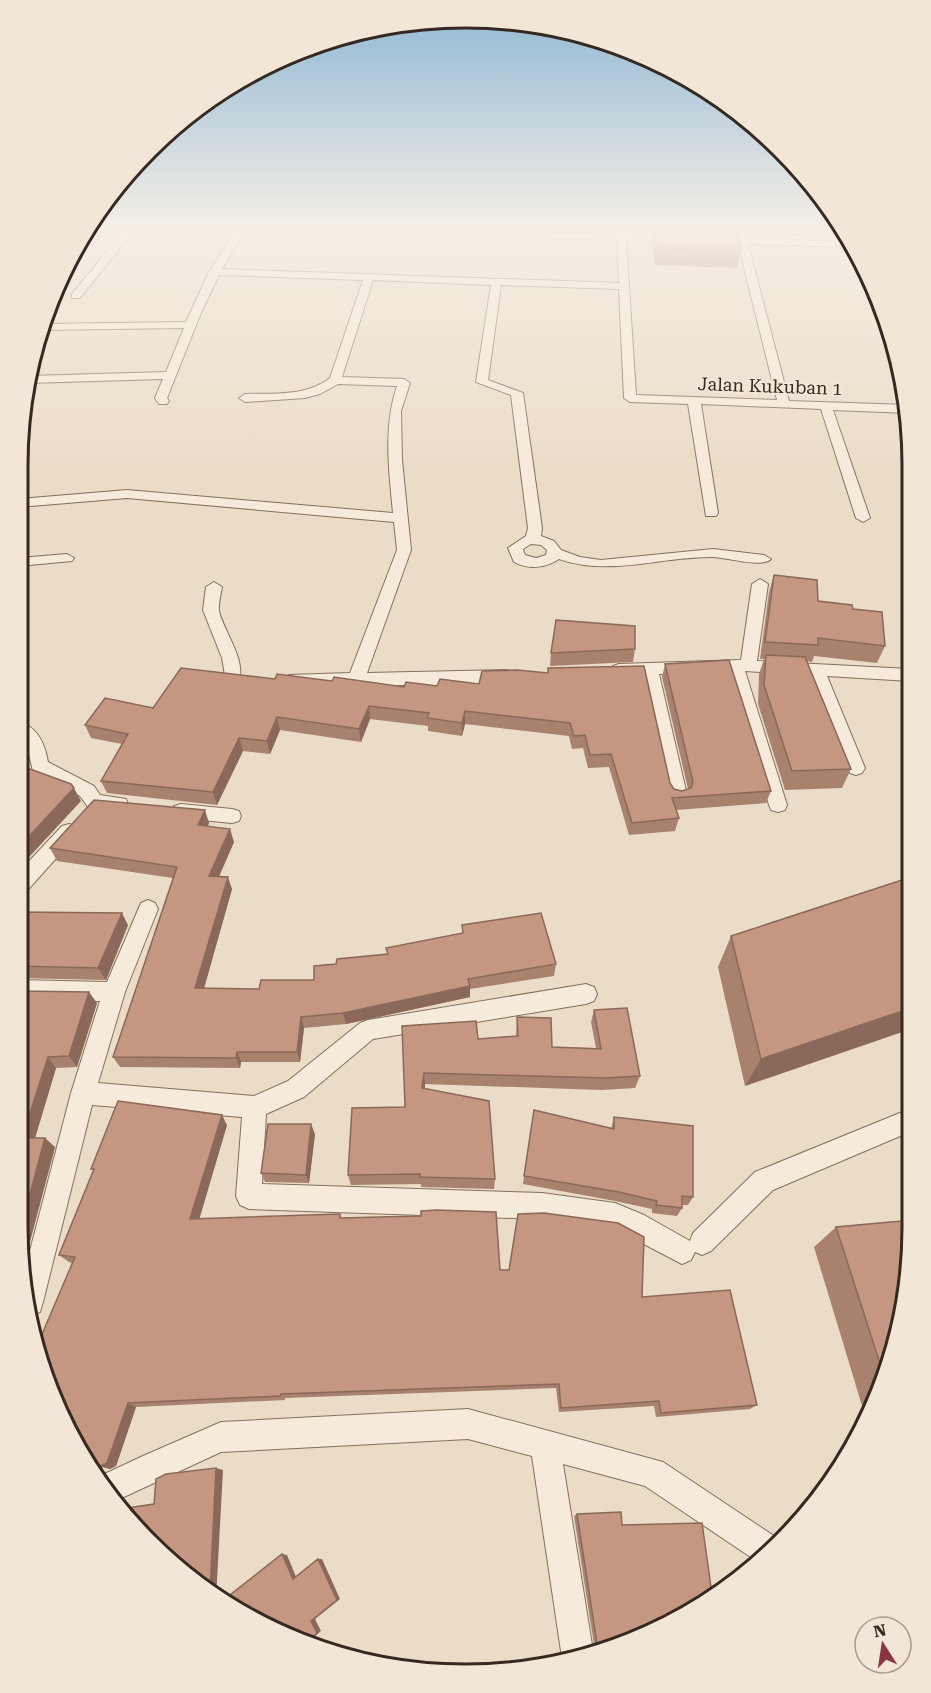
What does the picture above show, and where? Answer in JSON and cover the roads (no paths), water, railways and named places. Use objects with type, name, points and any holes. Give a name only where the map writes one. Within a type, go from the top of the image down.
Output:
[{"type":"street","points":[[163,401],[161,398],[198,311]]},
{"type":"street","points":[[245,398],[315,393],[327,388],[335,380],[358,311]]},
{"type":"street","points":[[492,311],[482,382],[517,393],[535,528],[533,539]]},
{"type":"street","name":"Jalan Kukuban 1","points":[[625,311],[630,398],[899,409]]},
{"type":"street","points":[[759,311],[784,404]]},
{"type":"street","points":[[51,327],[192,325]]},
{"type":"street","points":[[37,380],[170,375]]},
{"type":"street","points":[[335,380],[404,383],[395,411],[399,518],[404,550],[356,680]]},
{"type":"street","points":[[694,400],[711,513]]},
{"type":"street","points":[[826,406],[864,518]]},
{"type":"street","points":[[28,502],[127,494],[399,518]]},
{"type":"street","points":[[555,553],[549,560],[538,563],[520,559],[516,555],[515,548],[521,542],[533,539],[549,543],[555,553],[578,561],[601,564],[713,553],[764,559]]},
{"type":"street","points":[[28,561],[67,558]]},
{"type":"street","points":[[760,584],[741,665],[778,805]]},
{"type":"street","points":[[214,587],[211,610],[230,658],[226,676],[250,678]]},
{"type":"street","points":[[603,671],[741,665],[902,674]]},
{"type":"street","points":[[815,668],[856,768]]},
{"type":"street","points":[[650,669],[678,795]]},
{"type":"street","points":[[280,679],[356,680],[520,675]]},
{"type":"street","points":[[28,736],[36,744],[39,766],[87,791],[95,802],[141,807]]},
{"type":"street","points":[[28,876],[95,802]]},
{"type":"street","points":[[164,809],[232,816]]},
{"type":"street","points":[[33,1290],[83,1093],[114,992],[148,909]]},
{"type":"street","points":[[28,990],[114,992]]},
{"type":"street","points":[[83,1093],[255,1107],[296,1089],[368,1030],[586,994]]},
{"type":"street","points":[[255,1107],[249,1196],[542,1206],[615,1216],[692,1246],[764,1181],[902,1123]]},
{"type":"street","points":[[113,1486],[221,1437],[468,1424],[652,1473],[765,1546]]},
{"type":"street","points":[[545,1446],[576,1651]]}]
